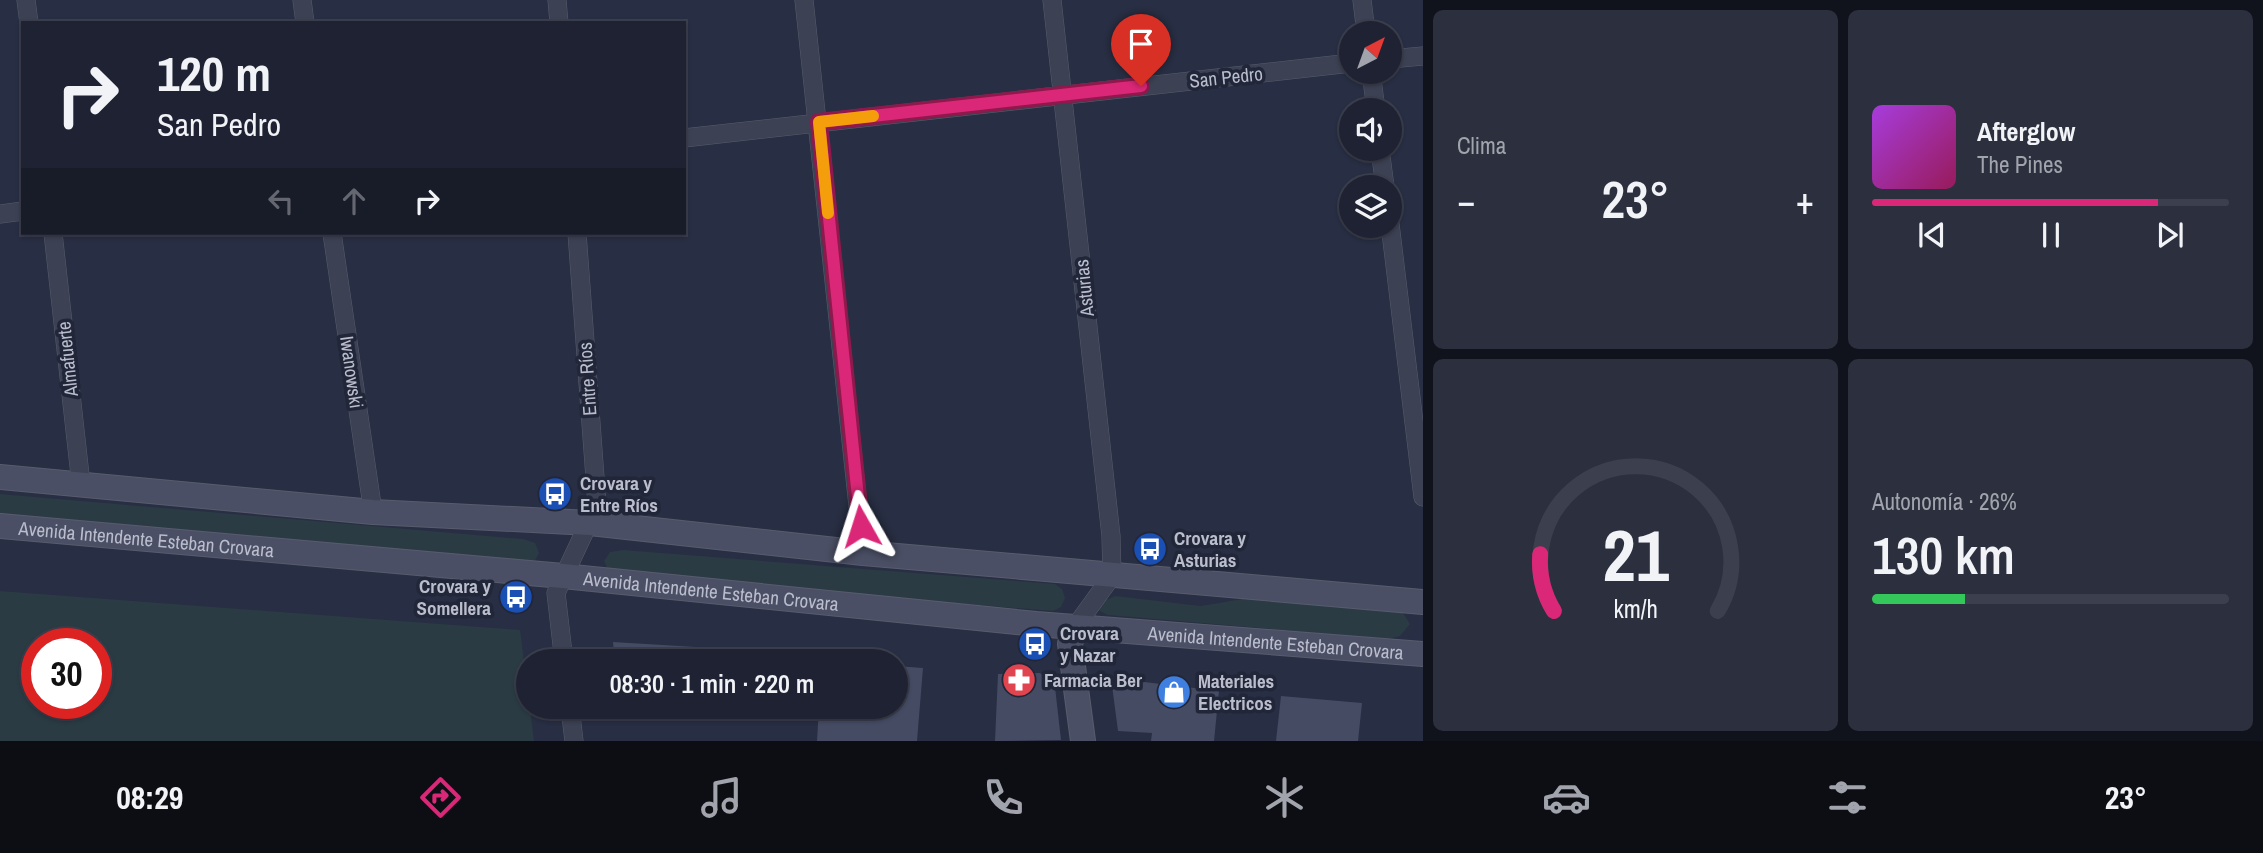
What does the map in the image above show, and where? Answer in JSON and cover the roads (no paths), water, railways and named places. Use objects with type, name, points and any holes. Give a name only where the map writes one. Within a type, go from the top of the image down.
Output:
[{"type":"main road","points":[[0,477],[373,512],[590,523],[863,553],[1423,602]]},
{"type":"main road","name":"Avenida Intendente Esteban Crovara","points":[[0,526],[563,576],[1075,627],[1423,654]]},
{"type":"main road","points":[[1075,627],[1070,644],[1083,741]]},
{"type":"street","points":[[26,0],[29,21]]},
{"type":"street","points":[[302,0],[305,21]]},
{"type":"street","points":[[557,0],[559,21]]},
{"type":"street","points":[[804,0],[863,553]]},
{"type":"street","name":"Asturias","points":[[1052,0],[1111,536],[1112,576]]},
{"type":"street","points":[[1362,0],[1365,21]]},
{"type":"street","points":[[1402,58],[1423,56]]},
{"type":"street","name":"San Pedro","points":[[686,138],[1339,64]]},
{"type":"street","points":[[0,214],[21,211]]},
{"type":"street","name":"Almafuerte","points":[[53,235],[81,484]]},
{"type":"street","name":"Iwanowski","points":[[332,235],[373,512]]},
{"type":"street","name":"Entre Ríos","points":[[562,649],[556,593],[597,505],[577,235]]},
{"type":"street","points":[[1392,238],[1416,379],[1423,497]]},
{"type":"street","points":[[1075,627],[1112,576]]},
{"type":"street","points":[[571,719],[574,741]]},
{"type":"place","name":"Crovara y Entre Ríos","points":[[555,494]]},
{"type":"place","name":"Crovara y Asturias","points":[[1150,549]]},
{"type":"place","name":"Crovara y Somellera","points":[[516,597]]},
{"type":"place","name":"Crovara y Nazar","points":[[1035,644]]},
{"type":"place","name":"Farmacia Ber","points":[[1019,680]]},
{"type":"place","name":"Materiales Electricos","points":[[1174,692]]}]
